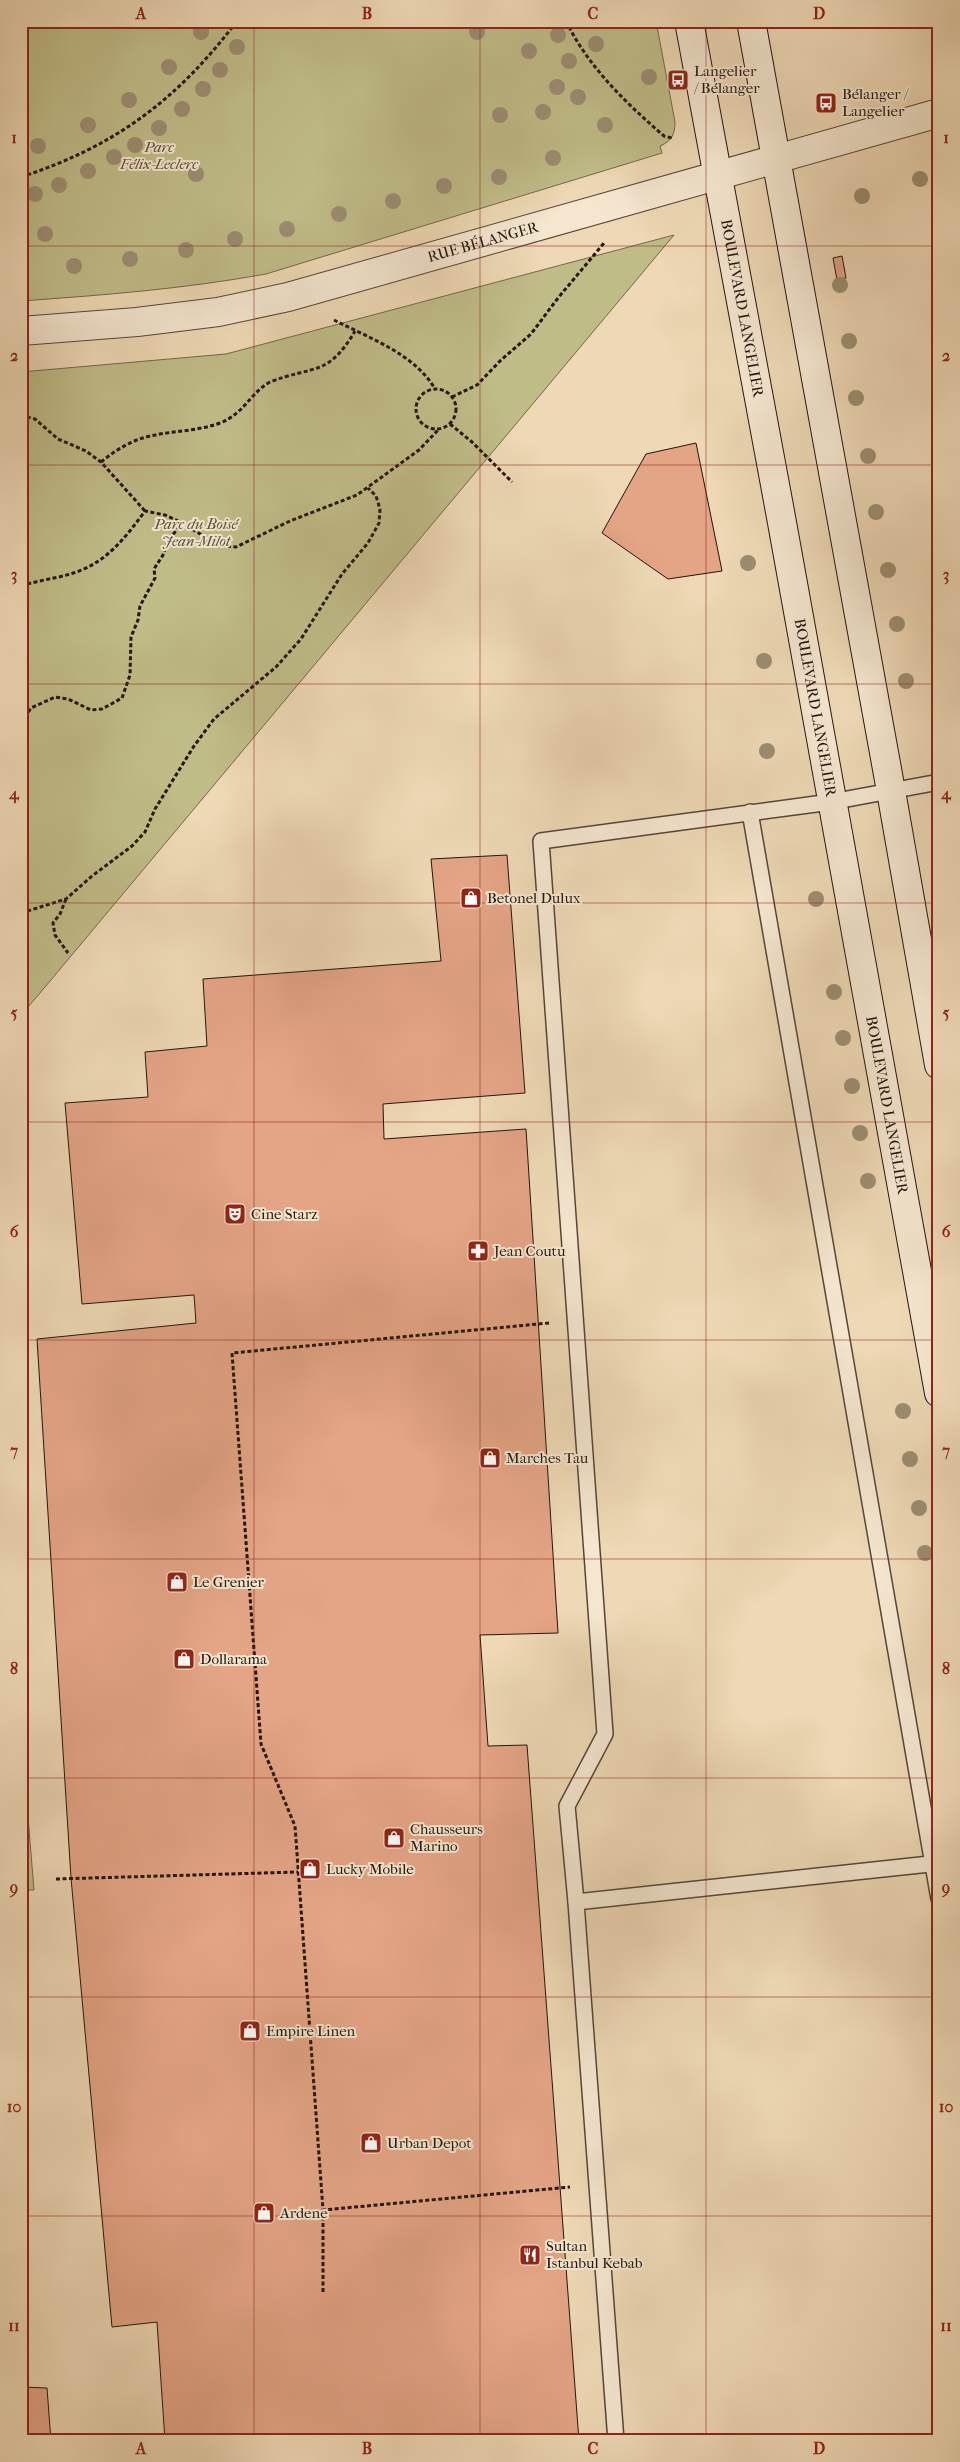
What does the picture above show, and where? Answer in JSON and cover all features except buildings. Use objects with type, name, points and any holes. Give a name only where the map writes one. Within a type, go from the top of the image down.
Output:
[{"type":"main road","name":"BOULEVARD LANGELIER","points":[[689,21],[939,1393]]},
{"type":"main road","points":[[751,21],[891,791],[930,966],[939,1065]]},
{"type":"main road","name":"RUE BÉLANGER","points":[[21,331],[137,322],[218,312],[280,298],[939,113]]},
{"type":"lane","points":[[616,2441],[598,2184],[567,1806],[605,1734],[541,841],[831,802],[939,782]]},
{"type":"lane","points":[[750,812],[935,1865],[939,1899]]},
{"type":"lane","points":[[576,1902],[935,1865]]},
{"type":"path","points":[[21,177],[79,156],[140,120],[188,80],[238,21]]},
{"type":"path","points":[[566,21],[578,46],[619,96],[664,136],[672,138]]},
{"type":"path","points":[[452,397],[477,385],[501,360],[532,334],[558,298],[605,243]]},
{"type":"path","points":[[334,320],[395,351],[428,377],[435,390]]},
{"type":"path","points":[[101,462],[111,454],[139,439],[204,428],[234,416],[246,406],[262,387],[270,382],[326,365],[346,347],[355,331]]},
{"type":"path","points":[[21,420],[27,417],[35,419],[58,439],[86,451],[101,462],[145,511],[165,515],[225,546],[236,546],[290,521],[357,495],[368,488],[419,450],[438,429],[450,424],[456,408],[452,397],[447,393],[435,390],[423,395],[419,399],[417,411],[422,423],[433,429],[438,429]]},
{"type":"path","points":[[450,424],[472,442],[512,482]]},
{"type":"path","points":[[21,912],[66,899],[92,876],[132,846],[145,832],[155,809],[194,746],[214,719],[276,667],[301,639],[342,574],[368,542],[380,522],[380,509],[376,496],[368,488]]},
{"type":"path","points":[[21,586],[84,569],[106,557],[119,544],[145,511]]},
{"type":"path","points":[[21,723],[31,708],[55,698],[68,699],[92,710],[102,709],[122,698],[130,675],[131,637],[138,620],[140,606],[155,578],[154,570],[163,555],[168,541],[182,523]]},
{"type":"path","points":[[66,899],[60,914],[53,923],[54,935],[68,953]]},
{"type":"path","points":[[323,2292],[323,2210],[295,1826],[261,1744],[232,1353],[538,1323],[576,1323]]},
{"type":"path","points":[[56,1879],[298,1872]]},
{"type":"path","points":[[323,2210],[598,2184]]},
{"type":"green space","name":"Parc Félix-Leclerc","points":[[21,21],[656,21],[675,122],[674,130],[672,137],[660,146],[662,153],[266,274],[174,288],[21,301]]},
{"type":"green space","name":"Parc du Boisé Jean-Milot","points":[[674,235],[21,1015],[21,372],[226,354]]},
{"type":"green space","points":[[21,1732],[34,1890],[21,1890]]},
{"type":"place","name":"Langelier / Bélanger","points":[[678,80]]},
{"type":"place","name":"Bélanger / Langelier","points":[[826,103]]},
{"type":"place","name":"Betonel Dulux","points":[[471,898]]},
{"type":"place","name":"Cine Starz","points":[[235,1214]]},
{"type":"place","name":"Jean Coutu","points":[[478,1251]]},
{"type":"place","name":"Marches Tau","points":[[490,1458]]},
{"type":"place","name":"Le Grenier","points":[[177,1582]]},
{"type":"place","name":"Dollarama","points":[[184,1659]]},
{"type":"place","name":"Chausseurs Marino","points":[[394,1838]]},
{"type":"place","name":"Lucky Mobile","points":[[310,1869]]},
{"type":"place","name":"Empire Linen","points":[[250,2031]]},
{"type":"place","name":"Urban Depot","points":[[371,2143]]},
{"type":"place","name":"Ardene","points":[[264,2213]]},
{"type":"place","name":"Sultan Istanbul Kebab","points":[[530,2255]]}]
